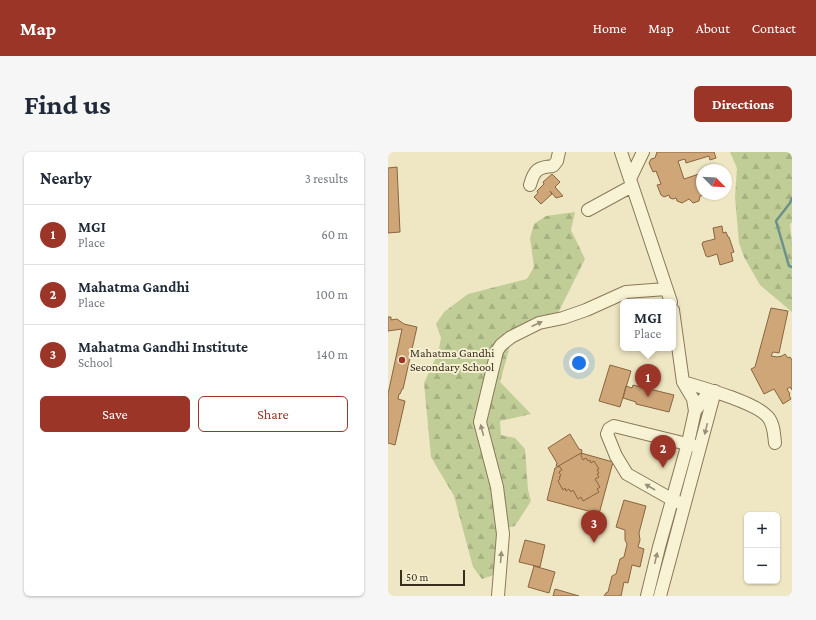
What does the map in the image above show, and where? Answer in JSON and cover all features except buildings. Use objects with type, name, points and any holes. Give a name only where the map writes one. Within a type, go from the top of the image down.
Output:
[{"type":"lane","points":[[530,184],[532,176],[536,171],[544,167],[553,166],[557,161],[559,152]]},
{"type":"lane","points":[[621,152],[670,299]]},
{"type":"lane","points":[[588,210],[631,182],[643,152]]},
{"type":"lane","points":[[498,596],[503,534],[497,487],[480,422],[497,351],[511,337],[539,323],[563,318],[586,310],[626,292],[666,288]]},
{"type":"lane","points":[[647,596],[659,546],[688,443],[695,411],[693,399],[683,382],[676,332]]},
{"type":"lane","points":[[683,382],[715,391],[754,407],[767,416],[773,425],[775,442]]},
{"type":"lane","points":[[695,411],[705,398],[715,391]]},
{"type":"lane","points":[[660,596],[671,550],[701,448],[715,391]]},
{"type":"lane","points":[[685,504],[673,500],[627,474],[616,456],[607,434],[609,429],[614,426],[688,443],[701,448]]},
{"type":"green space","points":[[730,152],[792,152],[792,222],[790,225],[792,241],[792,312],[760,285],[744,257],[739,243],[735,197],[737,168]]},
{"type":"green space","points":[[575,212],[571,230],[585,259],[557,315],[513,335],[500,382],[531,414],[500,421],[501,435],[515,438],[525,449],[528,490],[531,501],[515,526],[500,529],[497,574],[482,579],[473,567],[454,496],[431,457],[424,383],[438,353],[441,338],[436,324],[444,312],[468,294],[527,279],[534,267],[530,238],[534,224],[546,216]]},
{"type":"waterway","points":[[792,198],[790,203],[776,221],[789,266],[792,267]]},
{"type":"place","name":"Mahatma Gandhi Secondary School","points":[[402,360]]},
{"type":"place","name":"MGI","points":[[648,397]]},
{"type":"place","name":"Mahatma Gandhi","points":[[663,468]]},
{"type":"place","name":"Mahatma Gandhi Institute","points":[[594,543]]}]
